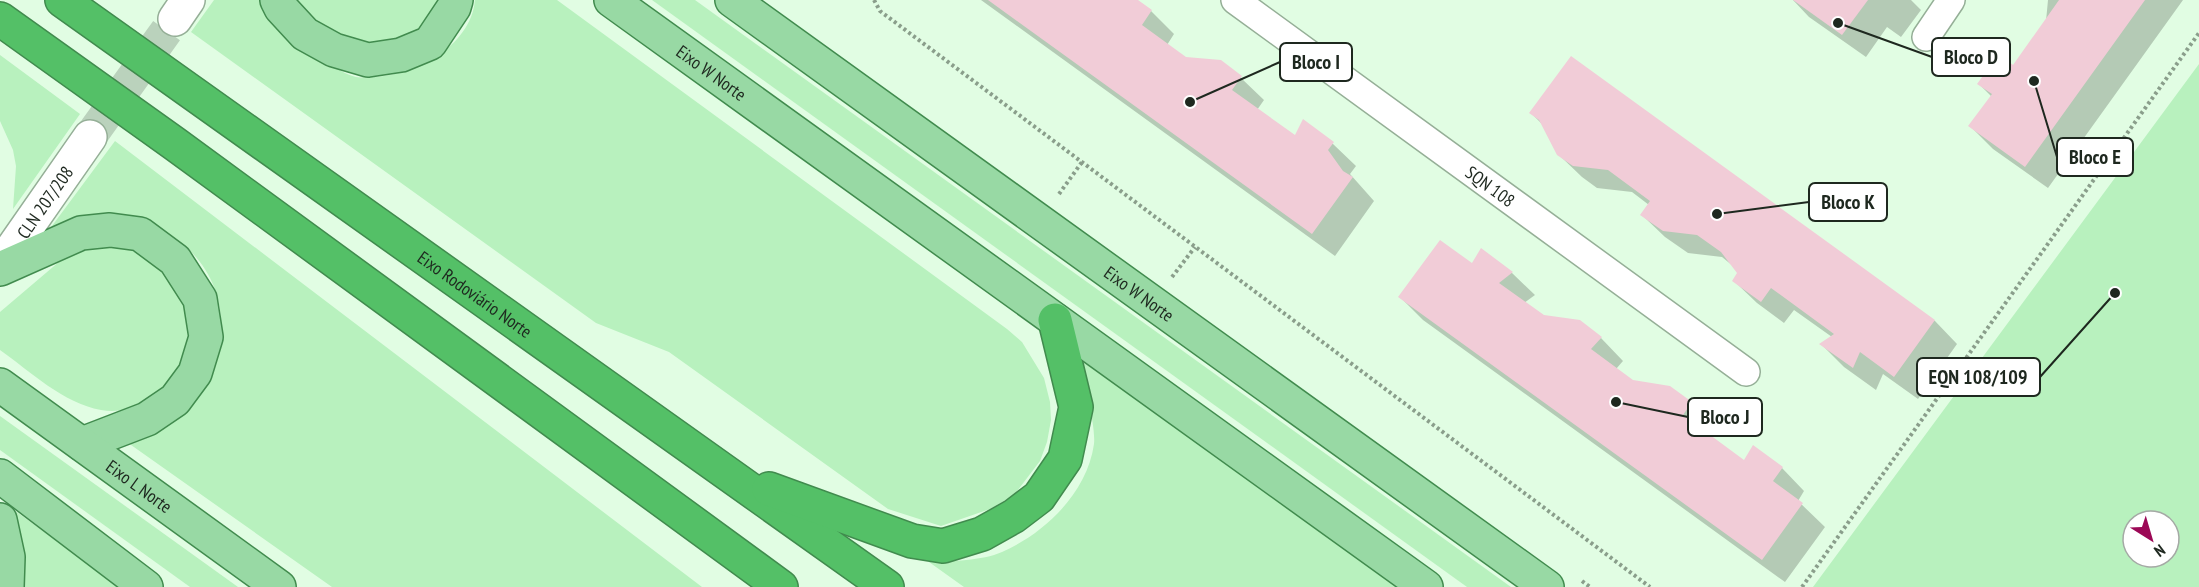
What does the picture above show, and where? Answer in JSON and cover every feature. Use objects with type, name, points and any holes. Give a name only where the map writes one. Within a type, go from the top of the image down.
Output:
[{"type":"highway","name":"Eixo Rodoviário Norte","points":[[62,0],[887,587]]},
{"type":"highway","points":[[0,19],[176,144],[780,587]]},
{"type":"highway","points":[[728,474],[912,541],[943,546],[982,534],[1014,516],[1039,497],[1065,459],[1076,407],[1055,320]]},
{"type":"main road","points":[[277,0],[281,8],[305,34],[334,50],[368,60],[401,56],[430,43],[456,0]]},
{"type":"main road","name":"Eixo W Norte","points":[[611,0],[1426,587]]},
{"type":"main road","name":"Eixo W Norte","points":[[732,0],[1547,587]]},
{"type":"main road","points":[[0,268],[81,233],[110,230],[140,234],[175,260],[200,299],[206,337],[195,373],[176,400],[147,419],[82,444]]},
{"type":"main road","name":"Eixo L Norte","points":[[0,385],[279,587]]},
{"type":"main road","points":[[0,476],[146,587]]},
{"type":"main road","points":[[0,520],[8,557],[7,587]]},
{"type":"street","name":"SQN 108","points":[[1235,0],[1746,372]]},
{"type":"street","points":[[1926,37],[1951,0]]},
{"type":"street","name":"CLN 207/208","points":[[0,268],[90,137]]},
{"type":"path","points":[[874,0],[880,11],[1650,587]]},
{"type":"path","points":[[1802,587],[2199,33]]},
{"type":"path","points":[[1058,195],[1082,162]]},
{"type":"path","points":[[1171,277],[1195,247]]},
{"type":"green space","points":[[214,0],[267,0],[320,56],[344,73],[361,77],[386,76],[404,72],[437,56],[463,32],[471,17],[475,0],[557,0],[1022,342],[1044,378],[1050,402],[1051,420],[1047,442],[1040,461],[1014,495],[990,509],[941,526],[888,509],[669,352],[596,323],[191,32]]},
{"type":"green space","points":[[294,0],[443,0],[414,36],[381,48],[331,41]]},
{"type":"green space","points":[[652,0],[695,0],[1511,587],[1467,587]]},
{"type":"green space","points":[[0,55],[80,114],[13,209],[16,166],[13,150],[0,121]]},
{"type":"green space","points":[[2199,64],[2199,587],[1813,587]]},
{"type":"green space","points":[[115,141],[702,587],[332,587],[124,440],[209,380],[217,359],[221,338],[221,317],[218,298],[199,261],[185,246],[151,224],[140,221],[129,222],[46,234]]},
{"type":"green space","points":[[100,244],[141,249],[175,278],[181,285],[191,339],[187,357],[179,371],[159,394],[132,408],[117,411],[101,410],[74,401],[48,386],[0,350],[0,312],[60,261],[82,248]]},
{"type":"green space","points":[[1078,358],[1398,587],[964,587],[929,562],[976,559],[1002,552],[1034,534],[1062,509],[1073,495],[1090,462],[1094,444],[1091,414]]},
{"type":"green space","points":[[0,416],[238,587],[190,587],[0,450]]},
{"type":"green space","points":[[7,505],[121,587],[21,587],[24,555],[16,525]]},
{"type":"building","points":[[988,0],[1138,0],[1152,10],[1142,25],[1186,57],[1221,60],[1242,76],[1232,90],[1295,135],[1303,119],[1334,142],[1328,150],[1343,171],[1353,177],[1312,234]]},
{"type":"building","points":[[1793,0],[1868,0],[1842,35]]},
{"type":"building","points":[[2059,0],[2145,0],[2025,167],[1968,126],[1992,94],[1977,84],[1999,54],[2013,65]]},
{"type":"building","points":[[1571,56],[1935,320],[1894,377],[1860,352],[1853,368],[1819,344],[1834,334],[1771,288],[1761,302],[1732,281],[1737,273],[1721,252],[1697,235],[1663,231],[1640,215],[1650,201],[1608,170],[1573,166],[1557,155],[1539,120],[1529,113]]},
{"type":"building","points":[[1440,240],[1472,263],[1481,248],[1513,272],[1499,283],[1544,315],[1580,320],[1602,337],[1591,349],[1633,380],[1670,386],[1692,402],[1683,415],[1744,460],[1753,445],[1783,467],[1773,481],[1803,503],[1762,560],[1398,297]]},
{"type":"tunnel","points":[[90,137],[175,19]]},
{"type":"place","name":"Bloco D","points":[[1838,23]]},
{"type":"place","name":"Bloco E","points":[[2034,81]]},
{"type":"place","name":"Bloco I","points":[[1190,102]]},
{"type":"place","name":"Bloco K","points":[[1717,214]]},
{"type":"place","name":"EQN 108/109","points":[[2115,293]]},
{"type":"place","name":"Bloco J","points":[[1616,402]]}]
